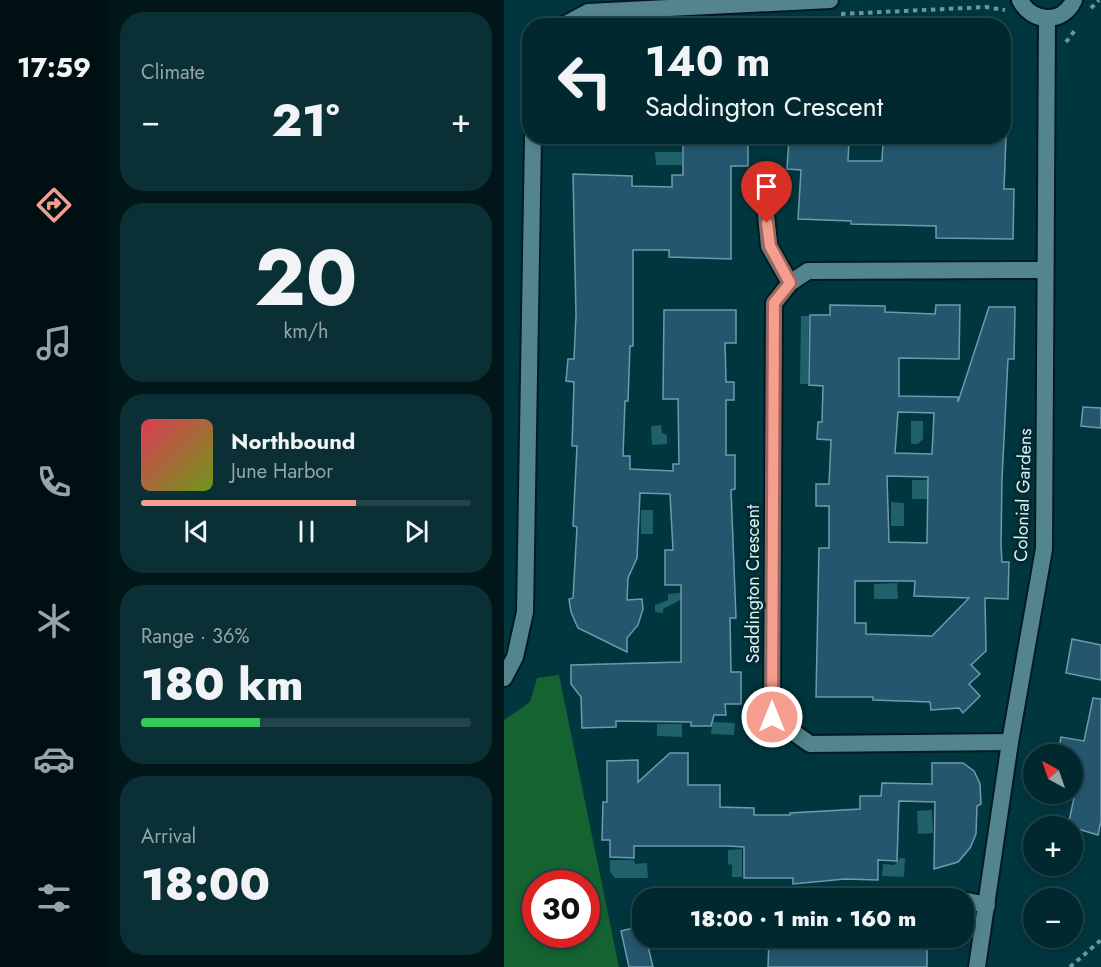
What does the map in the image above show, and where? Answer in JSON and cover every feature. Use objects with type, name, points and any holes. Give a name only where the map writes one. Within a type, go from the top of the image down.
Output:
[{"type":"street","points":[[1016,6],[1030,14],[1047,19],[1065,13],[1074,0]]},
{"type":"street","points":[[577,18],[588,12],[831,7]]},
{"type":"street","name":"Colonial Gardens","points":[[977,967],[1010,742],[1044,549],[1047,19]]},
{"type":"street","points":[[504,678],[515,657],[525,612],[533,144]]},
{"type":"street","points":[[764,193],[770,246],[790,283],[808,271],[1044,270]]},
{"type":"street","name":"Saddington Crescent","points":[[790,283],[774,303],[772,717],[810,744],[1010,742]]},
{"type":"street","points":[[974,902],[987,905]]},
{"type":"path","points":[[1086,14],[1099,0]]},
{"type":"path","points":[[831,7],[1016,6]]},
{"type":"path","points":[[1047,46],[1066,42],[1080,24]]},
{"type":"path","points":[[1070,967],[1101,940]]},
{"type":"green space","points":[[559,675],[599,870],[522,870],[522,948],[600,948],[600,875],[619,967],[504,967],[504,720],[530,702],[537,678]]},
{"type":"water","points":[[655,152],[682,152],[682,165],[656,165]]},
{"type":"water","points":[[801,316],[809,316],[808,384],[800,384]]},
{"type":"water","points":[[911,421],[923,421],[923,439],[918,444],[911,444]]},
{"type":"water","points":[[661,425],[662,433],[667,435],[667,444],[652,445],[651,426]]},
{"type":"water","points":[[912,480],[940,480],[940,499],[912,499]]},
{"type":"water","points":[[891,502],[904,503],[904,526],[891,526]]},
{"type":"water","points":[[641,510],[653,510],[653,534],[641,534]]},
{"type":"water","points":[[897,583],[898,599],[874,599],[874,584]]},
{"type":"water","points":[[688,592],[688,596],[663,609],[663,613],[655,612],[655,605],[668,600],[668,594]]},
{"type":"water","points":[[712,722],[735,723],[734,735],[711,734]]},
{"type":"water","points":[[657,724],[682,724],[682,737],[657,736]]},
{"type":"water","points":[[932,810],[933,833],[918,834],[917,811]]},
{"type":"water","points":[[742,849],[742,877],[732,877],[732,865],[728,864],[728,850]]},
{"type":"water","points":[[900,858],[905,858],[904,877],[882,876],[883,864],[894,865]]},
{"type":"water","points":[[610,860],[634,860],[635,864],[647,863],[648,878],[615,878],[610,872]]},
{"type":"building","points":[[683,144],[748,144],[748,166],[731,166],[731,259],[669,257],[669,250],[633,250],[633,346],[630,346],[628,401],[625,401],[623,456],[630,456],[630,469],[673,471],[673,464],[679,464],[678,399],[663,399],[664,310],[736,310],[736,343],[725,343],[726,382],[734,382],[734,400],[726,400],[726,455],[735,455],[735,489],[731,490],[736,618],[730,618],[731,672],[741,672],[741,704],[725,704],[726,715],[714,715],[711,726],[691,726],[691,722],[616,721],[616,727],[582,728],[581,697],[571,684],[571,665],[681,662],[681,585],[665,585],[665,550],[673,550],[670,494],[640,493],[637,558],[628,578],[627,600],[642,599],[643,609],[638,625],[627,638],[627,652],[578,628],[571,612],[569,599],[573,598],[577,527],[573,526],[577,446],[572,446],[574,382],[566,381],[568,359],[574,359],[576,315],[573,174],[632,176],[632,186],[672,187],[672,175],[683,175]]},
{"type":"building","points":[[789,144],[849,144],[848,161],[882,161],[883,144],[1006,144],[1004,189],[1014,189],[1013,239],[936,238],[936,226],[851,224],[851,221],[798,219],[801,170],[787,169]]},
{"type":"building","points":[[830,305],[885,306],[885,312],[935,314],[936,305],[960,305],[959,359],[899,358],[899,396],[958,397],[958,402],[989,307],[1015,307],[1014,359],[1008,359],[1002,479],[1001,545],[1002,562],[1009,562],[1008,599],[985,598],[986,651],[971,665],[980,674],[969,684],[980,696],[963,713],[959,708],[931,710],[930,702],[873,700],[873,697],[816,697],[819,548],[829,548],[829,506],[816,506],[816,484],[829,484],[831,440],[817,439],[818,422],[822,422],[823,386],[809,385],[810,315],[830,315]],"holes":[[[898,412],[934,413],[932,454],[895,453]],[[887,476],[928,477],[927,543],[889,542]],[[855,581],[915,581],[914,596],[969,598],[932,636],[866,634],[866,623],[855,623]]]},
{"type":"building","points":[[1083,407],[1101,408],[1101,428],[1081,426]]},
{"type":"building","points":[[1072,639],[1101,645],[1101,680],[1066,673]]},
{"type":"building","points":[[1093,698],[1101,699],[1101,821],[1098,835],[1083,830],[1083,816],[1070,816],[1073,804],[1083,804],[1083,744],[1060,744],[1061,737],[1084,741]]},
{"type":"building","points":[[670,753],[688,753],[688,785],[720,785],[720,807],[754,808],[754,815],[790,815],[790,813],[860,809],[860,796],[881,796],[882,783],[932,784],[932,763],[963,763],[974,771],[980,784],[981,804],[977,806],[976,834],[970,848],[958,862],[934,869],[935,802],[899,801],[897,861],[878,860],[878,880],[845,879],[793,884],[793,878],[744,878],[744,847],[634,846],[634,858],[610,857],[610,840],[602,840],[603,802],[607,802],[607,761],[638,760],[638,782]]},
{"type":"building","points":[[632,928],[632,948],[648,948],[653,967],[629,967],[621,931]]},
{"type":"building","points":[[769,948],[927,948],[927,967],[768,967]]},
{"type":"route","points":[[767,223],[770,246],[790,283],[774,303],[772,717]]}]
